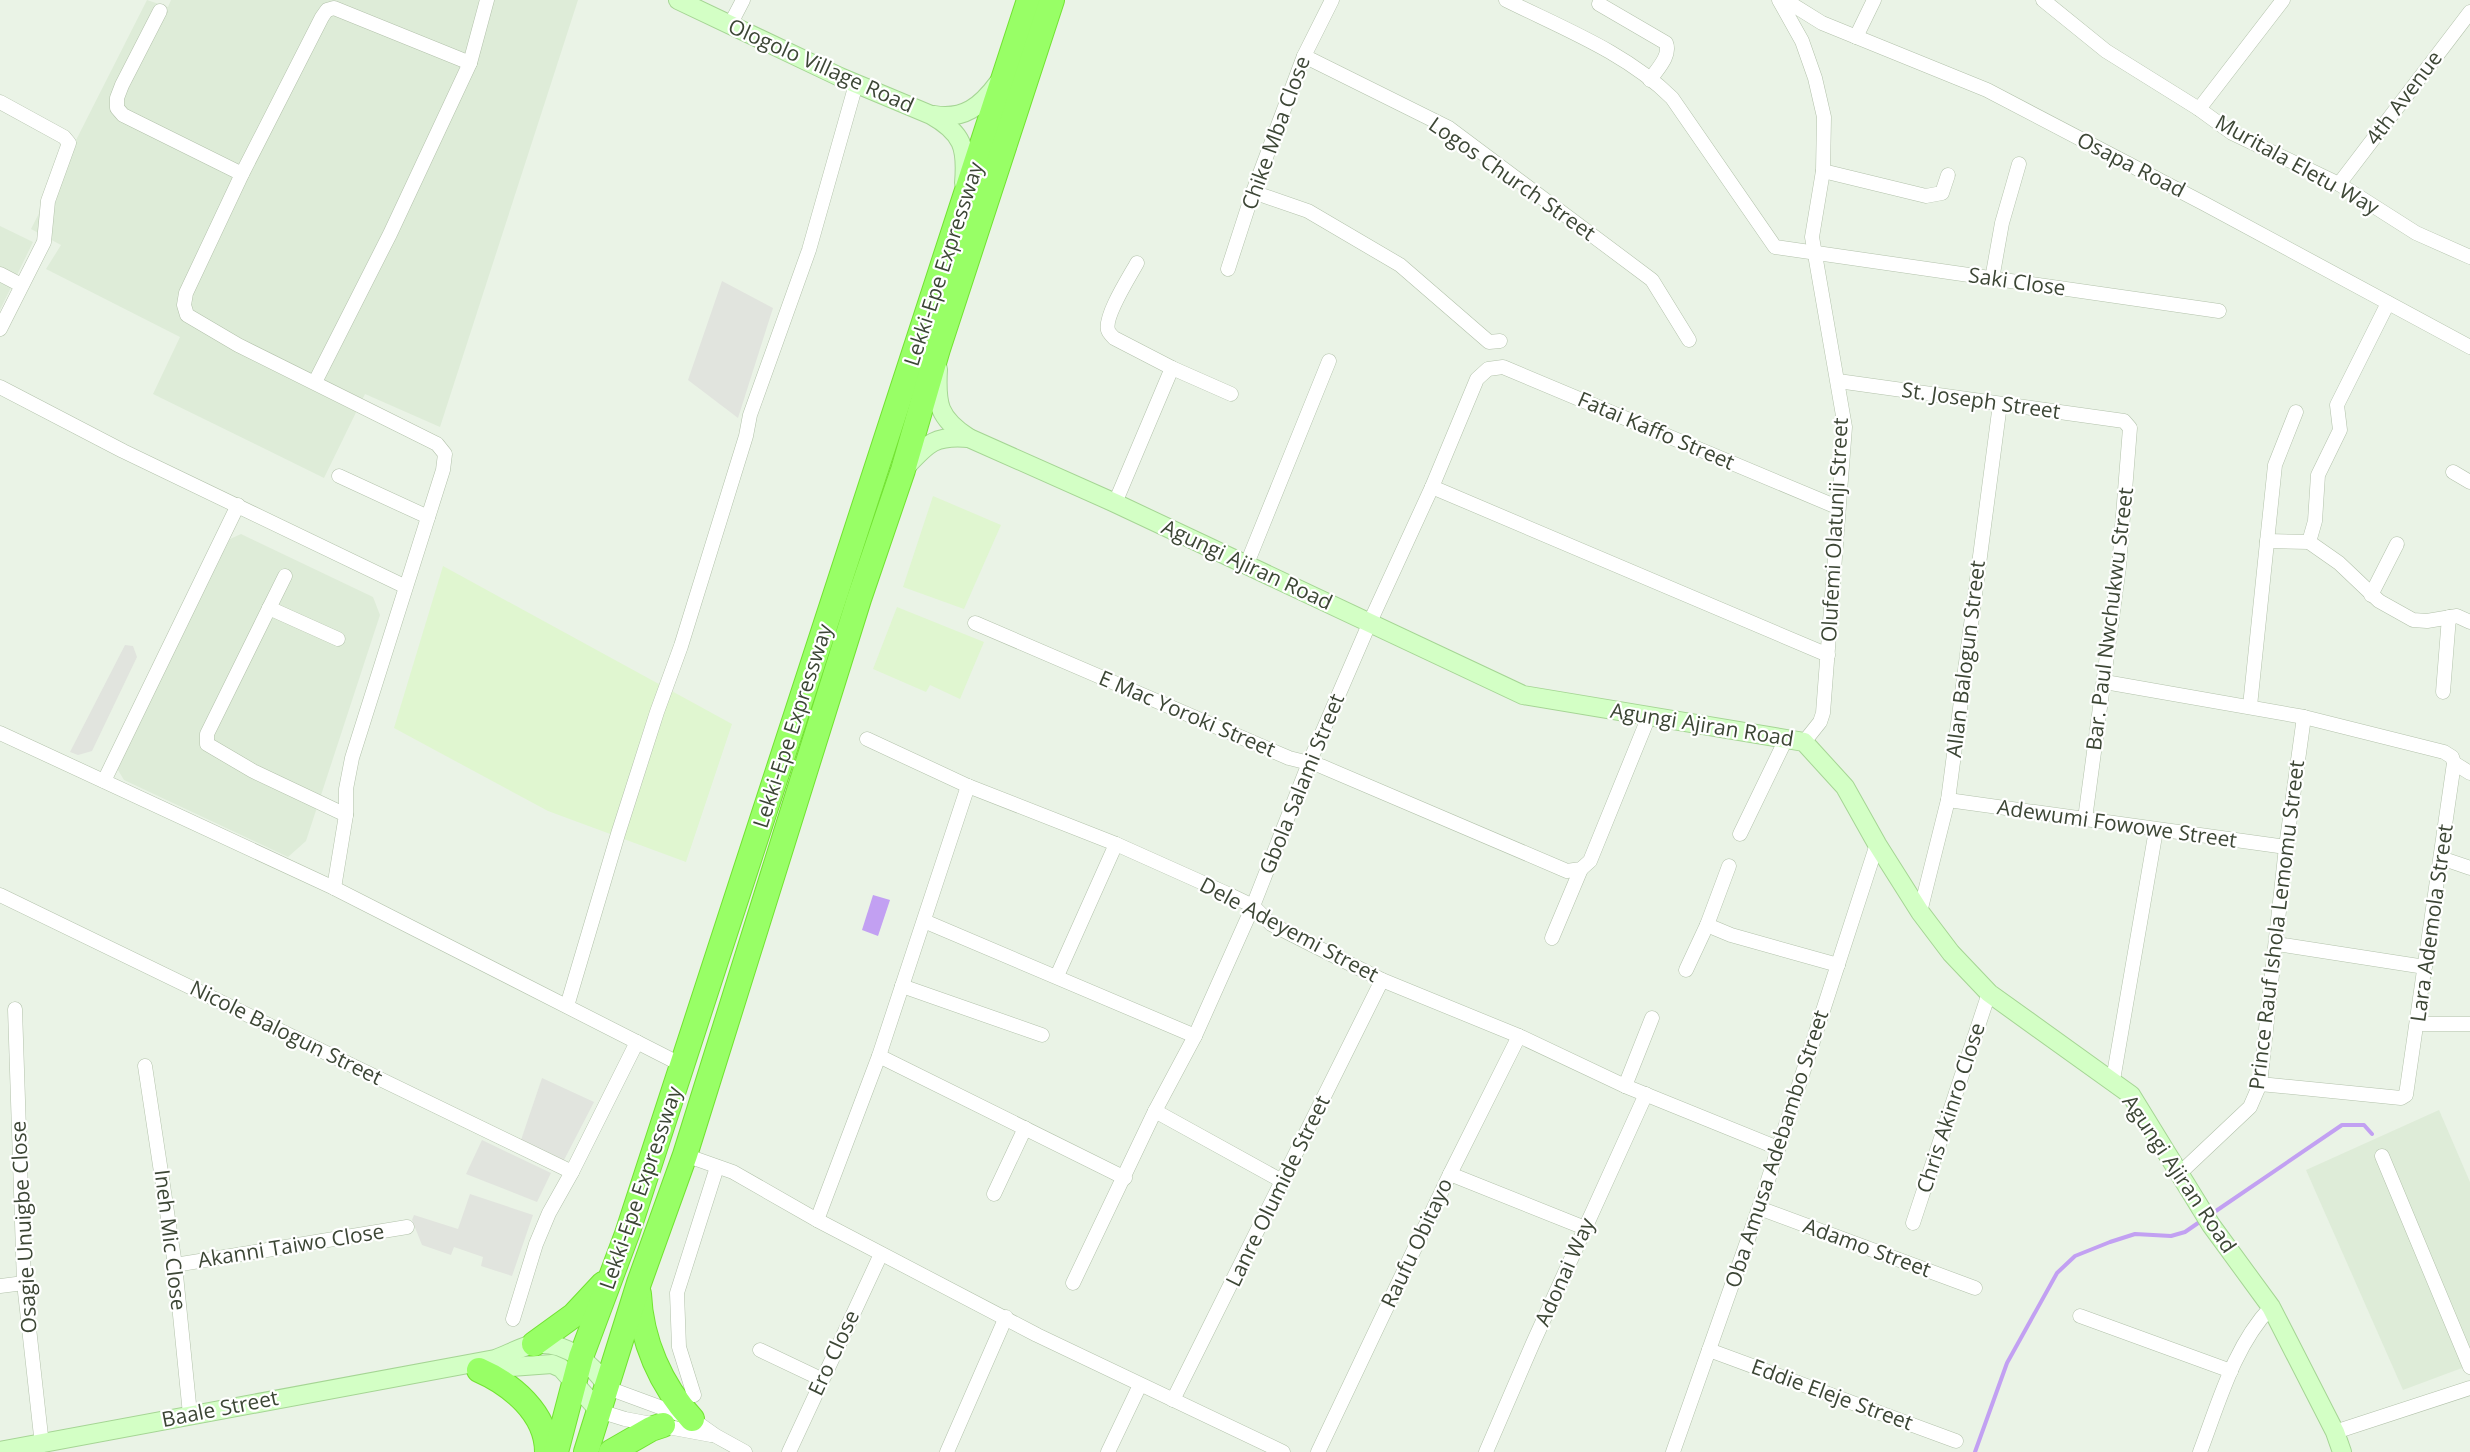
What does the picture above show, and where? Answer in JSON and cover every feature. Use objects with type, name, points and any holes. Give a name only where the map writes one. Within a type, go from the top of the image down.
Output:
[{"type":"highway","name":"Lekki-Epe Expressway","points":[[595,1372],[627,1234],[1029,0]]},
{"type":"highway","name":"Lekki-Epe Expressway","points":[[556,1452],[639,1283],[685,1155],[856,608],[903,470],[939,349],[1052,0]]},
{"type":"highway","points":[[574,1452],[584,1414],[585,1396],[595,1372],[604,1325],[650,1187],[650,1165]]},
{"type":"highway","points":[[534,1344],[574,1315],[609,1278],[627,1234]]},
{"type":"highway","points":[[639,1283],[641,1317],[652,1353],[667,1388],[692,1419]]},
{"type":"highway","points":[[479,1370],[498,1378],[524,1401],[542,1430],[547,1452]]},
{"type":"highway","name":"Lekki-Epe Expressway","points":[[585,1396],[586,1452]]},
{"type":"highway","points":[[611,1452],[651,1429],[663,1425]]},
{"type":"street","points":[[315,382],[390,234],[470,63],[487,0]]},
{"type":"street","name":"Ologolo Village Road","points":[[678,0],[856,84],[931,115]]},
{"type":"street","points":[[730,25],[743,0]]},
{"type":"street","name":"Chike Mba Close","points":[[1228,269],[1253,192],[1304,56],[1332,0]]},
{"type":"street","name":"Saki Close","points":[[1506,0],[1615,55],[1671,98],[1775,247],[2219,311]]},
{"type":"street","name":"Olufemi Olatunji Street","points":[[1740,834],[1795,740],[1820,722],[1828,655],[1837,507],[1843,467],[1845,427],[1812,237],[1822,171],[1824,117],[1815,78],[1802,41],[1779,0]]},
{"type":"street","name":"Osapa Road","points":[[1785,0],[1822,23],[1987,90],[2470,347]]},
{"type":"street","points":[[1856,37],[1874,0]]},
{"type":"street","points":[[2199,109],[2283,0]]},
{"type":"street","name":"Muritala Eletu Way","points":[[2045,1],[2106,51],[2199,109],[2232,133],[2339,184],[2416,233],[2467,250]]},
{"type":"street","points":[[1599,4],[1666,43],[1668,51],[1666,56],[1650,80]]},
{"type":"street","points":[[334,888],[346,815],[346,789],[352,758],[404,586],[443,470],[446,454],[436,444],[238,345],[187,315],[184,305],[186,293],[242,174],[327,10],[334,8],[470,63]]},
{"type":"street","points":[[160,11],[122,85],[117,98],[117,108],[123,114],[242,174]]},
{"type":"street","name":"4th Avenue","points":[[2339,184],[2470,12]]},
{"type":"street","points":[[1802,41],[1822,23]]},
{"type":"street","name":"Logos Church Street","points":[[1304,56],[1449,128],[1652,280],[1689,340]]},
{"type":"street","points":[[931,115],[956,117],[976,108],[998,83],[1010,60]]},
{"type":"street","points":[[567,1006],[618,834],[681,646],[746,436],[750,415],[809,250],[856,84]]},
{"type":"street","points":[[0,102],[64,137],[69,143],[48,201],[44,242],[0,328]]},
{"type":"street","points":[[931,115],[948,124],[961,140],[964,151],[964,178],[960,215]]},
{"type":"street","points":[[1992,279],[2002,223],[2019,164]]},
{"type":"street","points":[[1822,171],[1926,196],[1942,194],[1948,175]]},
{"type":"street","points":[[1253,192],[1308,211],[1400,265],[1489,342],[1500,341]]},
{"type":"street","points":[[1137,263],[1114,306],[1108,323],[1108,331],[1114,338],[1172,368],[1232,394]]},
{"type":"street","points":[[0,274],[21,285]]},
{"type":"street","points":[[2308,542],[2315,520],[2318,475],[2340,430],[2337,405],[2388,303]]},
{"type":"street","points":[[939,349],[937,387],[939,404],[950,426],[969,438]]},
{"type":"street","points":[[1246,566],[1329,361]]},
{"type":"street","name":"Fatai Kaffo Street","points":[[1477,379],[1488,369],[1503,367],[1837,507]]},
{"type":"street","points":[[1114,503],[1172,368]]},
{"type":"street","name":"Gbola Salami Street","points":[[1073,1283],[1155,1111],[1195,1036],[1253,906],[1309,763],[1432,487],[1477,379]]},
{"type":"street","name":"St. Joseph Street","points":[[1838,381],[2124,421]]},
{"type":"street","points":[[0,387],[123,452],[238,504],[404,586]]},
{"type":"street","name":"Allan Balogun Street","points":[[1920,912],[1948,800],[2000,404]]},
{"type":"street","points":[[2250,706],[2275,465],[2296,412]]},
{"type":"street","name":"Bar. Paul Nwchukwu Street","points":[[2085,819],[2105,682],[2131,438],[2130,428],[2124,421]]},
{"type":"street","points":[[903,470],[924,447],[936,441],[949,436],[969,438]]},
{"type":"street","name":"Agungi Ajiran Road","points":[[969,438],[1114,503],[1523,694],[1795,740],[1845,788],[1920,912],[1951,954],[1989,993],[2068,1052],[2113,1080],[2131,1095],[2206,1218],[2271,1306],[2335,1432],[2342,1452]]},
{"type":"street","points":[[2453,472],[2470,482]]},
{"type":"street","points":[[339,476],[428,517]]},
{"type":"street","points":[[1432,487],[1828,655]]},
{"type":"street","points":[[104,781],[238,504]]},
{"type":"street","points":[[2267,541],[2308,542],[2339,563],[2371,595],[2413,620],[2427,621],[2457,616],[2470,622]]},
{"type":"street","points":[[2371,595],[2397,544]]},
{"type":"street","points":[[285,576],[207,734],[207,744],[253,771],[346,815]]},
{"type":"street","points":[[269,608],[338,639]]},
{"type":"street","points":[[2443,692],[2449,617]]},
{"type":"street","name":"E Mac Yoroki Street","points":[[975,623],[1290,758],[1321,766],[1574,870]]},
{"type":"street","points":[[2105,682],[2304,717],[2445,752],[2452,757],[2454,764],[2470,773]]},
{"type":"street","points":[[1552,938],[1574,870],[1590,861],[1649,716]]},
{"type":"street","name":"Prince Rauf Ishola Lemomu Street","points":[[2179,1174],[2250,1107],[2260,1084],[2286,847],[2304,717]]},
{"type":"street","points":[[0,733],[334,888],[682,1065]]},
{"type":"street","name":"Dele Adeyemi Street","points":[[867,739],[968,786],[1116,844],[1253,906],[1271,924],[1382,980],[1519,1036],[1625,1086],[1778,1148]]},
{"type":"street","name":"Lara Ademola Street","points":[[2260,1084],[2404,1097],[2418,1024],[2424,967],[2454,764]]},
{"type":"street","points":[[817,1220],[879,1056],[968,786]]},
{"type":"street","name":"Adewumi Fowowe Street","points":[[1948,800],[2286,847]]},
{"type":"street","points":[[2113,1080],[2156,830]]},
{"type":"street","points":[[1057,976],[1116,844]]},
{"type":"street","name":"Oba Amusa Adebambo Street","points":[[1673,1452],[1759,1208],[1877,844]]},
{"type":"street","points":[[2441,858],[2470,868]]},
{"type":"street","points":[[1686,970],[1707,925],[1729,866]]},
{"type":"street","name":"Nicole Balogun Street","points":[[0,895],[572,1172]]},
{"type":"street","points":[[924,921],[1195,1036]]},
{"type":"street","points":[[1707,925],[1731,935],[1838,965]]},
{"type":"street","points":[[2277,944],[2424,967]]},
{"type":"street","name":"Lanre Olumide Street","points":[[1173,1400],[1382,980]]},
{"type":"street","points":[[902,986],[1042,1035]]},
{"type":"street","name":"Chris Akinro Close","points":[[1912,1223],[1989,993]]},
{"type":"street","name":"Osagie Unuigbe Close","points":[[15,1009],[24,1283],[42,1445]]},
{"type":"street","points":[[1625,1086],[1652,1018]]},
{"type":"street","points":[[2418,1024],[2470,1024]]},
{"type":"street","name":"Raufu Obitayo","points":[[1318,1452],[1450,1174],[1519,1036]]},
{"type":"street","points":[[513,1319],[544,1223],[637,1042]]},
{"type":"street","points":[[879,1056],[1125,1178]]},
{"type":"street","name":"Ineh Mic Close","points":[[145,1066],[175,1265],[190,1414]]},
{"type":"street","name":"Adonai Way","points":[[1486,1452],[1646,1094]]},
{"type":"street","points":[[1155,1111],[1282,1181]]},
{"type":"street","points":[[994,1194],[1025,1128]]},
{"type":"street","points":[[685,1155],[733,1172],[881,1254],[1140,1385],[1283,1452]]},
{"type":"street","points":[[2382,1156],[2470,1367]]},
{"type":"street","points":[[694,1395],[679,1347],[677,1293],[717,1167]]},
{"type":"street","points":[[1450,1174],[1586,1228]]},
{"type":"street","name":"Adamo Street","points":[[1759,1208],[1975,1288]]},
{"type":"street","name":"Akanni Taiwo Close","points":[[175,1265],[407,1227]]},
{"type":"street","name":"Ero Close","points":[[789,1452],[881,1254]]},
{"type":"street","points":[[0,1286],[24,1283]]},
{"type":"street","points":[[2200,1452],[2231,1371],[2254,1325],[2271,1306]]},
{"type":"street","points":[[2080,1316],[2231,1371]]},
{"type":"street","points":[[947,1452],[1006,1317]]},
{"type":"street","points":[[441,1368],[495,1359],[534,1344],[552,1346],[595,1372],[692,1419],[740,1451]]},
{"type":"street","points":[[760,1350],[821,1379]]},
{"type":"street","name":"Eddie Eleje Street","points":[[1709,1350],[1956,1440]]},
{"type":"street","points":[[441,1368],[479,1370],[552,1364],[561,1368],[585,1396],[625,1419],[716,1436]]},
{"type":"street","name":"Baale Street","points":[[0,1450],[42,1445],[190,1414],[441,1368]]},
{"type":"street","points":[[1108,1452],[1140,1385]]},
{"type":"street","points":[[2335,1432],[2470,1388]]},
{"type":"shaded area","points":[[147,0],[168,7],[171,0],[578,0],[440,427],[365,394],[324,478],[153,394],[180,337],[46,269],[61,245],[31,229]]},
{"type":"shaded area","points":[[0,226],[33,242],[0,310]]},
{"type":"shaded area","points":[[722,281],[773,308],[738,418],[688,380]]},
{"type":"shaded area","points":[[933,496],[1001,525],[964,609],[903,587]]},
{"type":"shaded area","points":[[241,534],[373,597],[380,615],[306,841],[288,857],[124,780],[115,765],[230,539]]},
{"type":"shaded area","points":[[443,566],[732,724],[686,862],[548,811],[394,728]]},
{"type":"shaded area","points":[[897,607],[984,642],[960,699],[930,685],[926,692],[873,669]]},
{"type":"shaded area","points":[[125,645],[133,646],[137,657],[92,751],[78,755],[70,752]]},
{"type":"shaded area","points":[[873,895],[890,900],[878,936],[862,930]]},
{"type":"shaded area","points":[[542,1078],[594,1102],[564,1160],[521,1140]]},
{"type":"shaded area","points":[[2439,1110],[2470,1182],[2470,1365],[2403,1390],[2306,1170]]},
{"type":"shaded area","points":[[482,1140],[551,1173],[537,1202],[466,1174]]},
{"type":"shaded area","points":[[470,1194],[533,1215],[512,1276],[481,1266],[483,1257],[454,1247],[451,1255],[422,1245],[412,1220],[414,1215],[458,1229]]},
{"type":"waterway","points":[[2210,1215],[2342,1125],[2364,1125],[2372,1134]]},
{"type":"waterway","points":[[1975,1452],[2007,1363],[2057,1273],[2075,1256],[2110,1242],[2135,1234],[2171,1236],[2185,1232],[2201,1221]]}]
